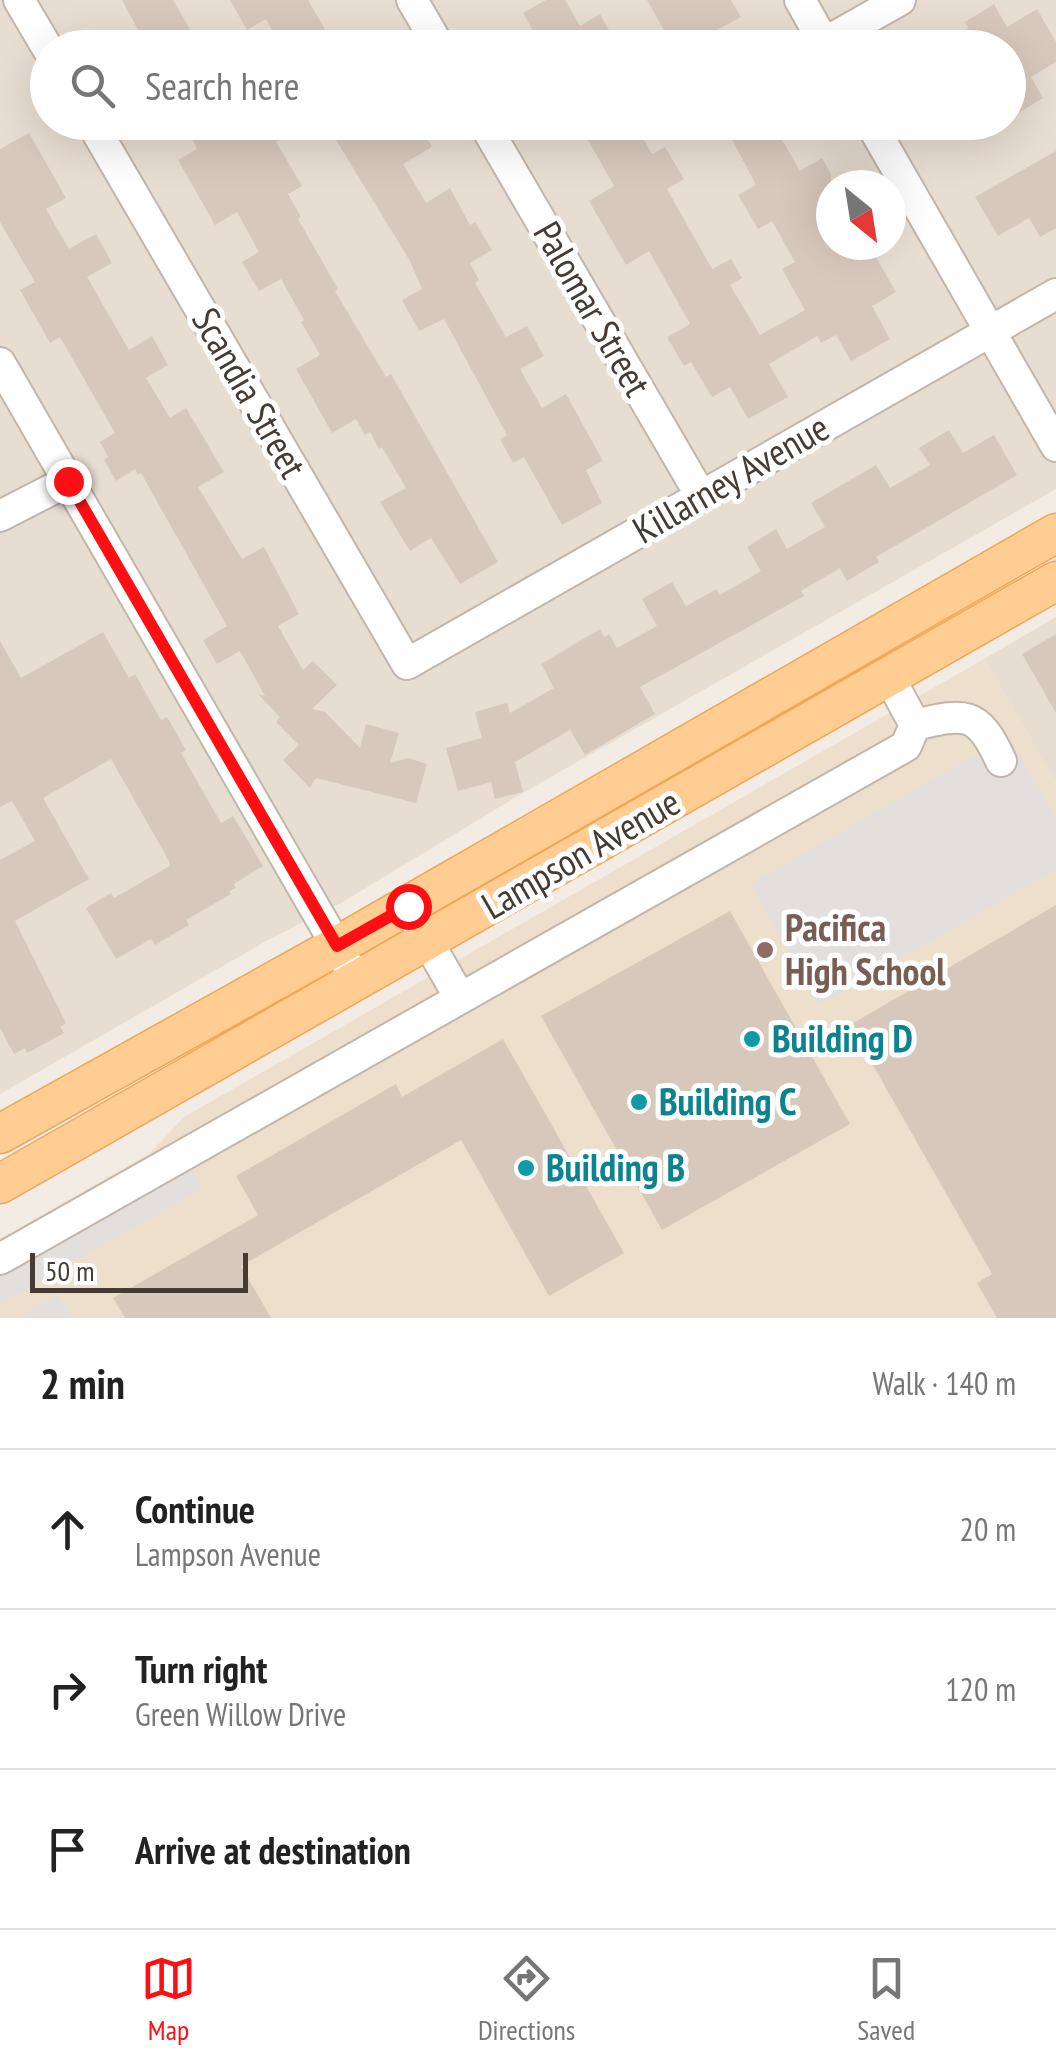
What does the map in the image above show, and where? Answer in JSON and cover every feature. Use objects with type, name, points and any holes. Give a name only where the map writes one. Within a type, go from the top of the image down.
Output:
[{"type":"main road","name":"Lampson Avenue","points":[[0,1134],[408,906],[1056,533]]},
{"type":"main road","name":"Lampson Avenue","points":[[0,1184],[1056,580]]},
{"type":"street","points":[[19,0],[37,30]]},
{"type":"street","points":[[412,0],[430,30]]},
{"type":"street","points":[[800,0],[817,30]]},
{"type":"street","points":[[851,30],[900,0]]},
{"type":"street","name":"Scandia Street","points":[[101,140],[406,664]]},
{"type":"street","name":"Palomar Street","points":[[494,140],[701,496]]},
{"type":"street","points":[[880,140],[1056,446]]},
{"type":"street","name":"Killarney Avenue","points":[[406,664],[1056,294]]},
{"type":"street","points":[[0,363],[357,982]]},
{"type":"street","points":[[0,516],[68,481]]},
{"type":"street","points":[[889,677],[915,725]]},
{"type":"street","points":[[915,725],[962,715],[987,732],[1000,761]]},
{"type":"street","points":[[0,1259],[906,746],[915,725]]},
{"type":"street","points":[[408,906],[460,998]]},
{"type":"shaded area","points":[[0,0],[1056,0],[1056,489],[521,794],[341,903],[268,940],[0,1094]]},
{"type":"shaded area","points":[[1056,617],[1056,783],[984,659]]},
{"type":"shaded area","name":"Pacifica High School","points":[[984,659],[1056,783],[1056,1318],[0,1318],[0,1239],[149,1154],[184,1117]]},
{"type":"shaded area","points":[[1008,736],[1056,819],[1056,869],[819,1005],[750,884]]},
{"type":"shaded area","points":[[191,1166],[203,1188],[0,1304],[0,1275]]},
{"type":"shaded area","points":[[58,1294],[72,1318],[16,1318]]},
{"type":"building","points":[[122,0],[173,0],[190,30],[138,30]]},
{"type":"building","points":[[230,0],[308,0],[326,30],[272,30],[266,19],[247,30]]},
{"type":"building","points":[[546,0],[565,0],[580,26],[600,14],[609,30],[533,30],[523,13]]},
{"type":"building","points":[[647,0],[731,0],[741,17],[717,30],[664,30]]},
{"type":"building","points":[[994,4],[1007,27],[1037,9],[1056,42],[1056,62],[1031,77],[1043,98],[1026,108],[1026,30],[965,30],[968,28],[965,22]]},
{"type":"building","points":[[29,133],[66,198],[46,209],[69,249],[96,234],[112,263],[87,277],[129,350],[152,336],[168,365],[146,378],[170,418],[186,408],[224,472],[198,487],[242,559],[264,547],[299,614],[278,626],[303,670],[313,661],[337,685],[312,709],[325,712],[360,748],[366,724],[399,733],[390,763],[408,758],[427,764],[416,803],[316,778],[310,788],[283,760],[299,745],[276,722],[280,717],[258,694],[265,696],[240,651],[217,664],[203,640],[227,626],[141,473],[138,475],[135,469],[116,481],[104,460],[108,457],[100,442],[115,433],[60,337],[50,343],[20,290],[35,282],[0,222],[0,149]]},
{"type":"building","points":[[193,140],[280,140],[276,142],[302,186],[288,194],[338,289],[335,291],[386,377],[391,374],[498,562],[460,584],[431,538],[410,551],[380,502],[406,488],[382,447],[379,449],[370,432],[365,435],[356,419],[332,433],[296,369],[320,355],[301,322],[304,320],[281,279],[259,291],[242,262],[259,252],[237,212],[215,225],[178,160],[197,149]]},
{"type":"building","points":[[336,140],[428,140],[432,147],[403,164],[426,203],[450,188],[470,225],[475,222],[492,250],[470,263],[479,280],[475,283],[506,337],[527,326],[544,356],[520,369],[542,408],[566,394],[603,461],[586,470],[602,503],[562,525],[524,457],[513,463],[500,439],[507,435],[444,319],[419,331],[402,300],[422,289],[410,261]]},
{"type":"building","points":[[588,140],[644,140],[652,154],[665,147],[684,179],[667,189],[712,269],[731,259],[742,278],[730,285],[760,335],[805,310],[782,269],[795,262],[772,221],[758,229],[738,195],[756,185],[732,140],[782,140],[800,171],[822,158],[829,170],[816,170],[816,260],[878,260],[896,292],[872,306],[890,339],[851,361],[836,335],[821,343],[817,336],[769,364],[788,397],[748,419],[730,387],[712,397],[691,362],[684,366],[667,337],[690,324],[649,251],[626,265],[589,201],[614,186]]},
{"type":"building","points":[[1056,151],[1056,228],[1040,237],[1029,218],[998,236],[975,197]]},
{"type":"building","points":[[949,430],[963,453],[994,435],[1017,475],[876,557],[879,562],[847,581],[840,568],[801,591],[804,596],[640,687],[655,714],[585,755],[570,730],[515,762],[523,792],[495,799],[491,782],[458,791],[446,748],[482,738],[475,712],[507,703],[510,713],[554,688],[541,664],[600,629],[604,637],[609,634],[617,648],[657,626],[642,599],[672,582],[686,606],[717,589],[720,595],[761,571],[747,547],[776,529],[787,549],[825,527],[811,503],[876,465],[890,488],[930,465],[919,448]]},
{"type":"building","points":[[103,632],[129,678],[135,674],[161,720],[167,717],[186,750],[181,753],[221,823],[233,816],[263,866],[234,884],[236,888],[229,891],[231,894],[186,920],[189,925],[155,945],[151,939],[116,959],[86,908],[111,893],[114,898],[170,866],[169,861],[111,759],[43,798],[89,879],[15,921],[66,1023],[60,1027],[64,1033],[27,1053],[25,1048],[14,1054],[0,1028],[0,860],[35,841],[12,801],[0,807],[0,641],[21,678]]},
{"type":"building","points":[[1056,634],[1056,713],[1022,654]]},
{"type":"building","points":[[1056,905],[1056,1318],[997,1318],[977,1283],[992,1274],[850,1025]]},
{"type":"building","points":[[730,911],[850,1124],[662,1230],[541,1016]]},
{"type":"building","points":[[503,1039],[624,1253],[549,1296],[461,1140],[241,1266],[271,1318],[125,1318],[113,1298],[258,1215],[236,1176],[396,1084],[402,1097]]},
{"type":"place","name":"Pacifica High School","points":[[765,950]]},
{"type":"place","name":"Building D","points":[[752,1039]]},
{"type":"place","name":"Building C","points":[[639,1102]]},
{"type":"place","name":"Building B","points":[[526,1168]]},
{"type":"route","points":[[68,481],[337,946],[408,906]]}]
